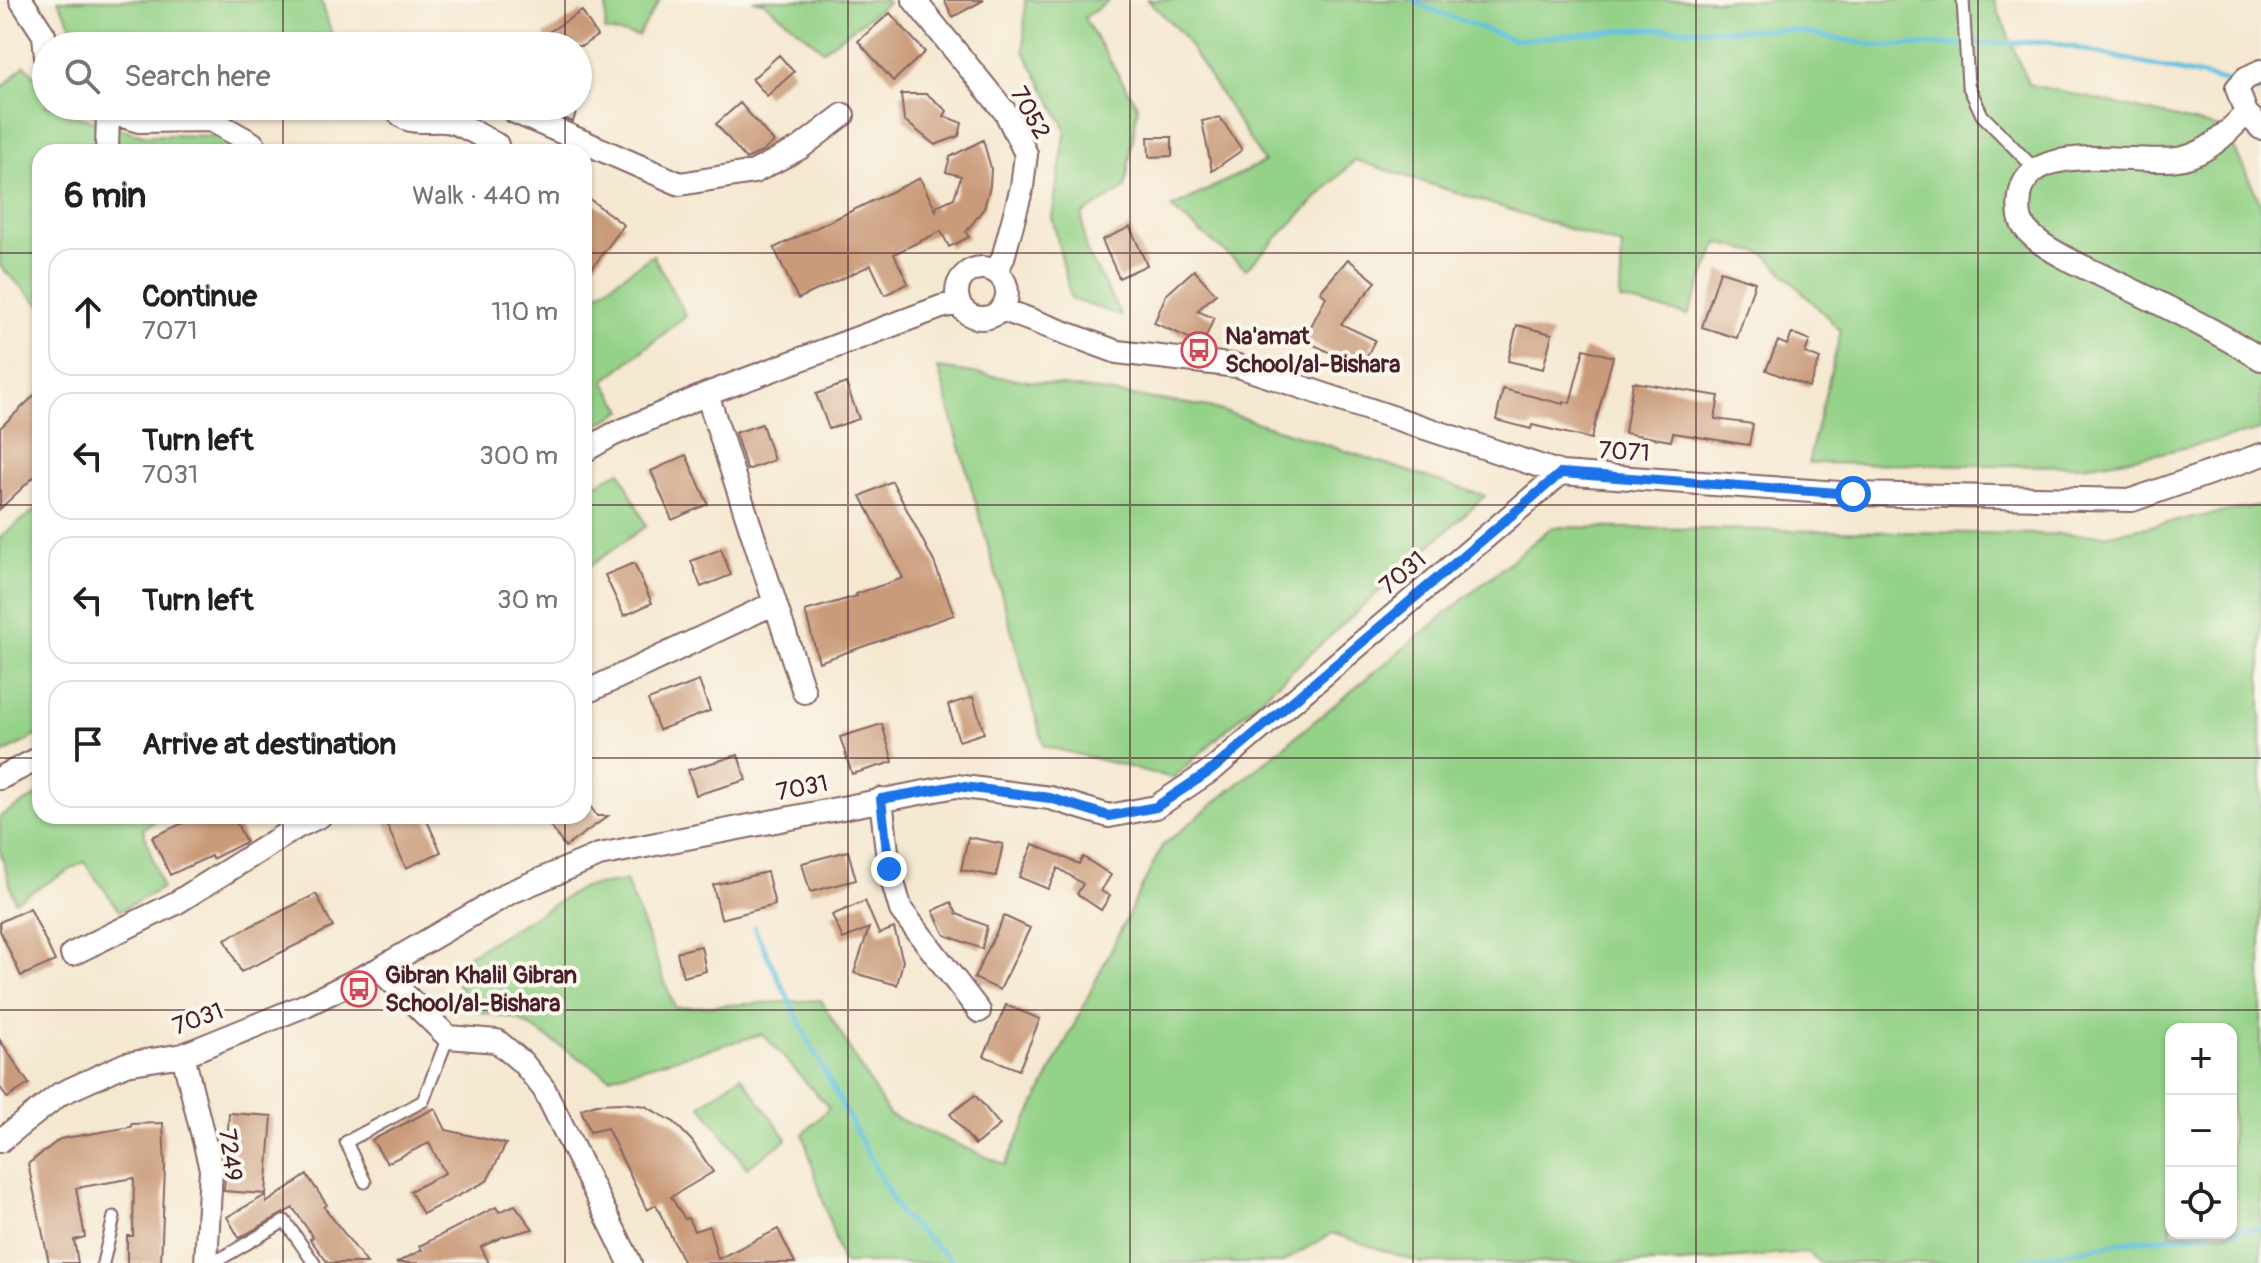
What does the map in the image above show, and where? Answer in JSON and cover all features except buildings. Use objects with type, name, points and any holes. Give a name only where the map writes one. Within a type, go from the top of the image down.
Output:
[{"type":"street","points":[[21,0],[42,32]]},
{"type":"street","name":"7052","points":[[914,0],[1006,113],[1026,154],[1022,187],[1003,258],[996,272]]},
{"type":"street","points":[[2261,71],[2246,78],[2237,88],[2254,121],[2218,143],[2183,158],[2074,157],[2043,166],[2021,187],[2018,213],[2026,232],[2050,250],[2209,327],[2261,359]]},
{"type":"street","points":[[540,120],[680,184],[754,172],[800,148],[843,115]]},
{"type":"street","points":[[101,120],[106,144]]},
{"type":"street","points":[[136,120],[211,120],[253,144]]},
{"type":"street","points":[[407,120],[451,122],[488,144]]},
{"type":"street","points":[[497,144],[510,120]]},
{"type":"street","points":[[980,268],[996,272],[1005,282],[1007,291],[1001,309],[987,318],[979,318],[963,310],[958,303],[957,287],[965,274],[980,268]]},
{"type":"street","points":[[592,446],[707,394],[958,303]]},
{"type":"street","name":"7071","points":[[1001,309],[1117,352],[1238,366],[1561,473],[1853,494],[2132,500],[2261,455]]},
{"type":"street","points":[[707,394],[804,692]]},
{"type":"street","name":"7031","points":[[0,1141],[60,1094],[126,1064],[183,1055],[306,1005],[379,969],[509,893],[599,855],[956,786],[1050,798],[1109,816],[1156,807],[1213,769],[1561,473]]},
{"type":"street","points":[[592,689],[775,603]]},
{"type":"street","points":[[0,778],[32,762]]},
{"type":"street","points":[[881,799],[889,869],[901,910],[979,1011]]},
{"type":"street","points":[[72,954],[176,903],[303,824]]},
{"type":"street","points":[[379,969],[448,1037],[497,1041],[523,1063],[544,1089],[630,1263]]},
{"type":"street","name":"7249","points":[[183,1055],[211,1169],[206,1262]]},
{"type":"lane","points":[[1963,0],[1968,85],[1982,115],[2037,171]]},
{"type":"lane","points":[[365,1182],[346,1142],[423,1101],[448,1037]]},
{"type":"lane","points":[[103,1263],[114,1217]]},
{"type":"lane","points":[[206,1262],[222,1258],[285,1221],[314,1263]]},
{"type":"green space","points":[[58,0],[321,0],[331,32],[79,32],[71,25]]},
{"type":"green space","points":[[607,0],[660,0],[638,36],[605,31]]},
{"type":"green space","points":[[753,0],[885,0],[888,3],[823,50],[765,3]]},
{"type":"green space","points":[[1025,0],[1110,0],[1084,18],[1138,107],[1125,188],[1082,215],[1085,248],[1121,316],[1071,299],[1052,217],[1066,129],[1024,51]]},
{"type":"green space","points":[[1148,0],[1994,0],[2028,84],[2225,129],[2261,204],[2261,430],[2157,454],[2083,466],[1808,463],[1841,331],[1765,254],[1718,243],[1688,315],[1620,300],[1622,246],[1355,160],[1246,269],[1171,208],[1264,162],[1181,33]]},
{"type":"green space","points":[[25,65],[32,73],[32,120],[89,120],[143,135],[228,136],[234,144],[32,144],[32,297],[0,266],[0,90]]},
{"type":"green space","points":[[653,255],[686,316],[604,381],[623,411],[592,428],[592,297]]},
{"type":"green space","points":[[938,368],[1209,407],[1485,496],[1173,778],[1044,746]]},
{"type":"green space","points":[[620,471],[646,526],[592,564],[592,487]]},
{"type":"green space","points":[[2261,505],[2261,1263],[1820,1263],[1807,1252],[1680,1263],[1421,1263],[1332,1233],[1281,1263],[842,1263],[803,1134],[829,1108],[763,1034],[609,1077],[518,1019],[475,1011],[447,968],[583,887],[626,881],[675,1008],[821,1000],[889,1115],[1005,1165],[1162,846],[1552,527],[2104,535]]},
{"type":"green space","points":[[32,512],[32,738],[0,755],[0,537]]},
{"type":"green space","points":[[32,798],[32,824],[151,824],[143,829],[162,888],[120,911],[84,862],[15,901],[0,850],[0,816]]},
{"type":"green space","points":[[741,1076],[787,1139],[747,1168],[701,1105]]},
{"type":"waterway","points":[[1413,0],[1514,40],[1639,29],[1790,30],[1879,46],[2049,42],[2233,83]]},
{"type":"waterway","points":[[2247,87],[2261,90]]},
{"type":"waterway","points":[[754,927],[810,1044],[900,1214],[955,1263]]},
{"type":"waterway","points":[[2237,1230],[2261,1228]]},
{"type":"waterway","points":[[2009,1263],[2165,1238]]},
{"type":"place","name":"Na'amat School/al-Bishara","points":[[1199,350]]},
{"type":"place","name":"Gibran Khalil Gibran School/al-Bishara","points":[[359,989]]},
{"type":"route","points":[[889,869],[881,799],[956,786],[1050,798],[1109,816],[1156,807],[1213,769],[1561,473],[1853,494]]}]
